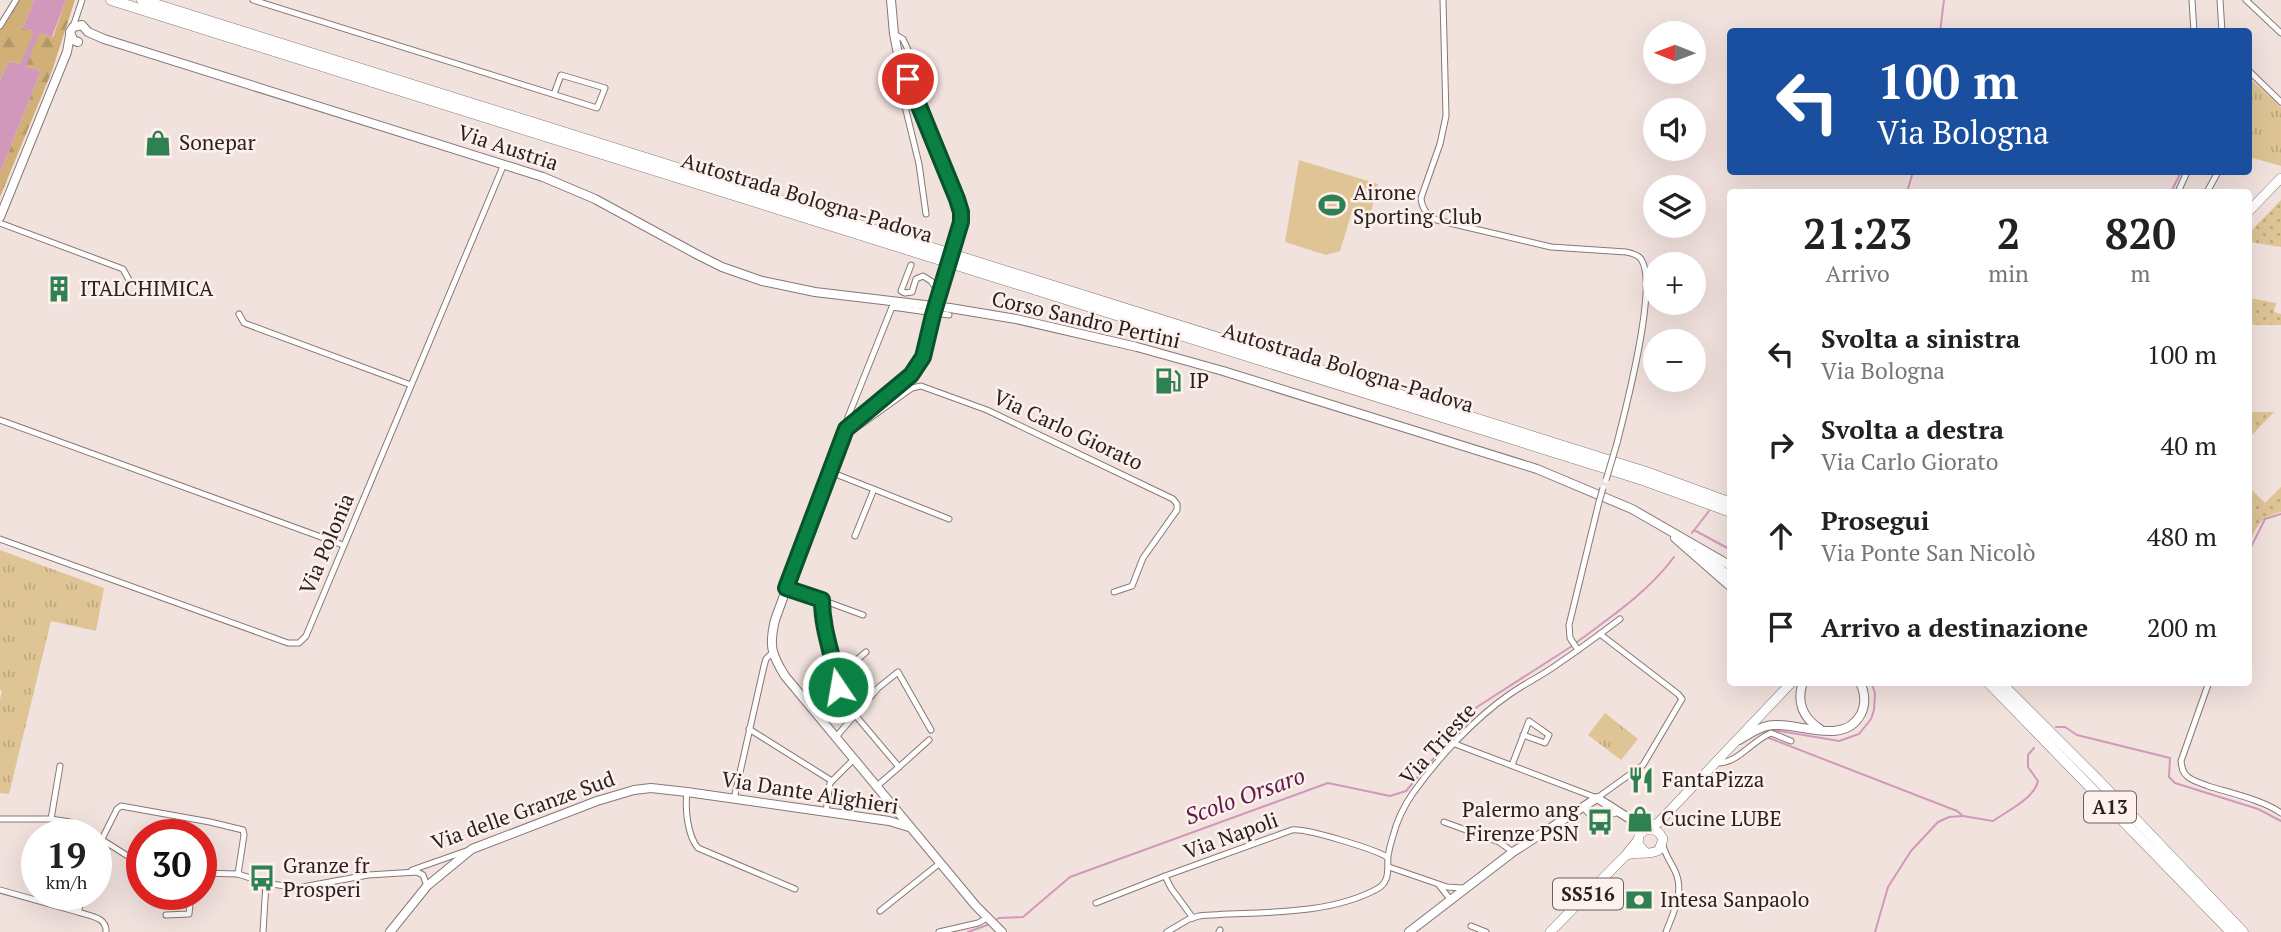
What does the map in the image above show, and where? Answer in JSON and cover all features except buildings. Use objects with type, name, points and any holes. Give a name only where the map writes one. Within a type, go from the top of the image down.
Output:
[{"type":"highway","name":"Autostrada Bologna-Padova","points":[[111,0],[1643,480],[1727,511]]},
{"type":"highway","name":"Autostrada Bologna-Padova","points":[[142,0],[1633,468],[1727,502]]},
{"type":"highway","name":"A13","points":[[1992,686],[2231,932]]},
{"type":"highway","name":"A13","points":[[2004,686],[2243,932]]},
{"type":"main road","points":[[2252,208],[2281,178]]},
{"type":"main road","name":"SS516","points":[[1550,932],[1625,856],[1638,837],[1667,814],[1769,706],[1796,686]]},
{"type":"main road","points":[[1638,837],[1639,847],[1649,853],[1659,850],[1667,814]]},
{"type":"main road","points":[[1650,828],[1658,831],[1662,839]]},
{"type":"main road","name":"SS516","points":[[1625,856],[1634,852],[1649,853]]},
{"type":"street","points":[[0,26],[16,0]]},
{"type":"street","points":[[0,217],[67,51],[79,33],[82,0]]},
{"type":"street","points":[[254,0],[597,108],[605,88],[561,75],[554,94]]},
{"type":"street","points":[[891,0],[900,82],[919,164],[926,214]]},
{"type":"street","points":[[1443,0],[1446,116],[1444,130],[1421,198],[1422,206],[1437,220],[1551,247],[1626,252],[1635,254],[1644,266],[1646,307],[1642,333],[1617,443],[1599,502],[1569,625],[1575,646]]},
{"type":"street","points":[[2192,0],[2194,28]]},
{"type":"street","points":[[2220,0],[2222,28]]},
{"type":"street","points":[[2246,0],[2281,33]]},
{"type":"street","name":"Via Austria","points":[[79,33],[504,164],[572,188],[698,255],[743,274],[815,292],[893,304]]},
{"type":"street","points":[[894,34],[903,39],[928,93]]},
{"type":"street","points":[[844,431],[903,383],[918,367],[926,348],[961,222],[960,207],[899,59]]},
{"type":"street","points":[[2252,74],[2281,102]]},
{"type":"street","name":"Via Polonia","points":[[0,540],[288,643],[299,643],[306,636],[504,164]]},
{"type":"street","points":[[0,223],[123,269],[129,280]]},
{"type":"street","points":[[911,265],[900,289],[905,293],[912,292],[916,279],[923,276],[931,281],[939,296]]},
{"type":"street","points":[[949,315],[893,304],[848,417],[786,588],[772,634],[772,653],[785,676],[940,863],[1002,932]]},
{"type":"street","name":"Corso Sandro Pertini","points":[[893,304],[1016,319],[1137,347],[1223,371],[1537,469],[1608,497],[1727,564]]},
{"type":"street","points":[[239,314],[244,323],[411,385]]},
{"type":"street","name":"Via Carlo Giorato","points":[[844,431],[852,431],[912,388],[921,386],[987,410],[1174,499],[1177,504],[1175,514],[1143,558],[1134,583],[1114,592]]},
{"type":"street","points":[[0,420],[343,545]]},
{"type":"street","points":[[828,471],[949,519]]},
{"type":"street","points":[[855,536],[874,489]]},
{"type":"street","name":"Corso Sandro Pertini","points":[[1663,526],[1727,574]]},
{"type":"street","name":"Corso Sandro Pertini","points":[[1663,526],[1727,583]]},
{"type":"street","points":[[786,588],[863,615]]},
{"type":"street","points":[[822,600],[824,633],[840,697],[899,767]]},
{"type":"street","name":"Via Trieste","points":[[1388,875],[1387,857],[1396,824],[1406,803],[1455,744],[1498,703],[1575,646],[1600,634],[1620,619]]},
{"type":"street","points":[[1409,932],[1513,852],[1643,765],[1682,699],[1600,634]]},
{"type":"street","points":[[837,677],[866,652]]},
{"type":"street","points":[[734,799],[766,659],[772,653]]},
{"type":"street","points":[[836,737],[878,688],[898,673],[931,730]]},
{"type":"street","points":[[1769,706],[1782,686]]},
{"type":"street","points":[[1799,686],[1804,713],[1814,725],[1826,731]]},
{"type":"street","points":[[1734,743],[1771,725],[1826,731],[1847,728],[1860,716],[1865,701],[1861,686]]},
{"type":"street","points":[[2208,686],[2181,761],[2182,770],[2195,781],[2245,799],[2263,802],[2281,813]]},
{"type":"street","points":[[1512,765],[1523,735],[1529,721],[1549,735],[1545,743],[1523,735]]},
{"type":"street","points":[[749,729],[832,781]]},
{"type":"street","points":[[1715,763],[1723,764],[1771,733],[1791,741]]},
{"type":"street","points":[[877,786],[929,740]]},
{"type":"street","points":[[1455,744],[1597,797],[1637,823],[1650,828]]},
{"type":"street","points":[[826,812],[832,781],[855,759]]},
{"type":"street","points":[[51,819],[60,766]]},
{"type":"street","name":"Via delle Granze Sud","points":[[405,872],[615,795],[651,788],[691,793]]},
{"type":"street","points":[[691,793],[686,803],[691,837],[698,848],[795,889]]},
{"type":"street","name":"Via Dante Alighieri","points":[[691,793],[901,823],[916,834]]},
{"type":"street","points":[[110,819],[121,806],[243,830],[238,874]]},
{"type":"street","points":[[1583,807],[1597,819],[1619,811]]},
{"type":"street","points":[[889,821],[895,817],[896,808]]},
{"type":"street","points":[[896,808],[901,823]]},
{"type":"street","points":[[0,819],[21,819]]},
{"type":"street","points":[[1444,822],[1499,842],[1513,852]]},
{"type":"street","points":[[1637,823],[1638,837]]},
{"type":"street","name":"Via Napoli","points":[[1096,903],[1297,829],[1369,849],[1387,857]]},
{"type":"street","points":[[1662,839],[1668,860],[1676,873],[1679,892],[1666,932]]},
{"type":"street","points":[[390,932],[427,886],[472,849]]},
{"type":"street","points":[[1649,853],[1668,860]]},
{"type":"street","points":[[880,911],[940,863]]},
{"type":"street","points":[[1389,867],[1447,887],[1454,892],[1452,898]]},
{"type":"street","name":"Via delle Granze Sud","points":[[217,873],[238,874],[266,883],[297,888],[368,875],[405,872],[422,875],[427,886]]},
{"type":"street","points":[[1167,932],[1193,918],[1272,913],[1320,906],[1378,889],[1388,875],[1415,877]]},
{"type":"street","name":"Via Napoli","points":[[1165,876],[1193,918]]},
{"type":"street","points":[[263,932],[266,883]]},
{"type":"street","points":[[1436,883],[1452,898]]},
{"type":"street","points":[[1447,887],[1466,888]]},
{"type":"street","points":[[0,890],[102,920],[106,932]]},
{"type":"street","points":[[166,915],[190,914],[190,910]]},
{"type":"street","points":[[939,932],[990,921]]},
{"type":"street","points":[[1471,926],[1486,932]]},
{"type":"green space","points":[[15,0],[34,0],[23,28],[53,37],[66,0],[75,0],[52,71],[0,197],[0,173],[41,71],[9,61],[0,80],[0,24]]},
{"type":"green space","points":[[2252,81],[2281,107],[2281,166],[2252,158]]},
{"type":"green space","name":"Airone Sporting Club","points":[[1299,160],[1378,184],[1371,212],[1353,208],[1340,251],[1326,255],[1285,242]]},
{"type":"green space","points":[[2281,200],[2281,247],[2252,242],[2252,230]]},
{"type":"green space","points":[[2252,299],[2276,303],[2274,312],[2281,314],[2281,325],[2252,325]]},
{"type":"green space","points":[[2252,412],[2274,412],[2252,435]]},
{"type":"green space","points":[[2281,487],[2281,512],[2268,517],[2252,538],[2252,490],[2265,503]]},
{"type":"green space","points":[[0,550],[104,588],[96,631],[51,621],[9,794],[0,793]]},
{"type":"green space","points":[[1605,713],[1638,739],[1621,760],[1588,735]]},
{"type":"shaded area","points":[[34,0],[66,0],[52,37],[23,28]]},
{"type":"shaded area","points":[[9,61],[41,71],[0,173],[0,80]]},
{"type":"waterway","points":[[1940,28],[1944,0]]},
{"type":"waterway","points":[[21,70],[40,25]]},
{"type":"waterway","points":[[1908,189],[1912,175]]},
{"type":"waterway","points":[[2172,189],[2180,175]]},
{"type":"waterway","points":[[1695,529],[1709,511]]},
{"type":"waterway","name":"Scolo Orsaro","points":[[2252,545],[2265,519],[2281,514]]},
{"type":"waterway","name":"Scolo Orsaro","points":[[1692,533],[1694,530],[1727,548]]},
{"type":"waterway","name":"Scolo Orsaro","points":[[1577,642],[1641,592],[1674,557]]},
{"type":"waterway","name":"Scolo Orsaro","points":[[994,921],[999,918],[1023,917],[1070,877],[1328,783],[1390,796],[1406,791],[1477,707],[1572,646]]},
{"type":"waterway","points":[[1765,732],[1773,730],[1839,741],[1859,734],[1871,719],[1874,710],[1872,686]]},
{"type":"waterway","points":[[2056,727],[2065,727],[2077,735],[2170,758],[2169,777],[2175,783],[2258,809],[2281,821]]},
{"type":"waterway","points":[[1769,738],[1957,811],[1963,816],[1993,821],[2026,799],[2035,787],[2038,781],[2028,767],[2028,755],[2034,748]]},
{"type":"waterway","points":[[1875,932],[1888,887],[1911,851],[1938,822],[1949,817],[1963,816]]},
{"type":"waterway","name":"Scolo Orsaro","points":[[968,932],[990,924]]},
{"type":"place","name":"Sonepar","points":[[158,143]]},
{"type":"place","name":"Airone Sporting Club","points":[[1332,205]]},
{"type":"place","name":"ITALCHIMICA","points":[[59,289]]},
{"type":"place","name":"IP","points":[[1168,381]]},
{"type":"place","name":"FantaPizza","points":[[1641,780]]},
{"type":"place","name":"Cucine LUBE","points":[[1640,819]]},
{"type":"place","name":"Palermo ang Firenze PSN","points":[[1600,822]]},
{"type":"place","name":"Granze fr Prosperi","points":[[262,878]]},
{"type":"place","name":"Intesa Sanpaolo","points":[[1639,900]]},
{"type":"route","points":[[838,687],[835,666],[824,633],[822,600],[786,588],[839,441],[846,429],[856,418],[903,383],[918,367],[923,357],[961,222],[957,199],[908,79]]}]
